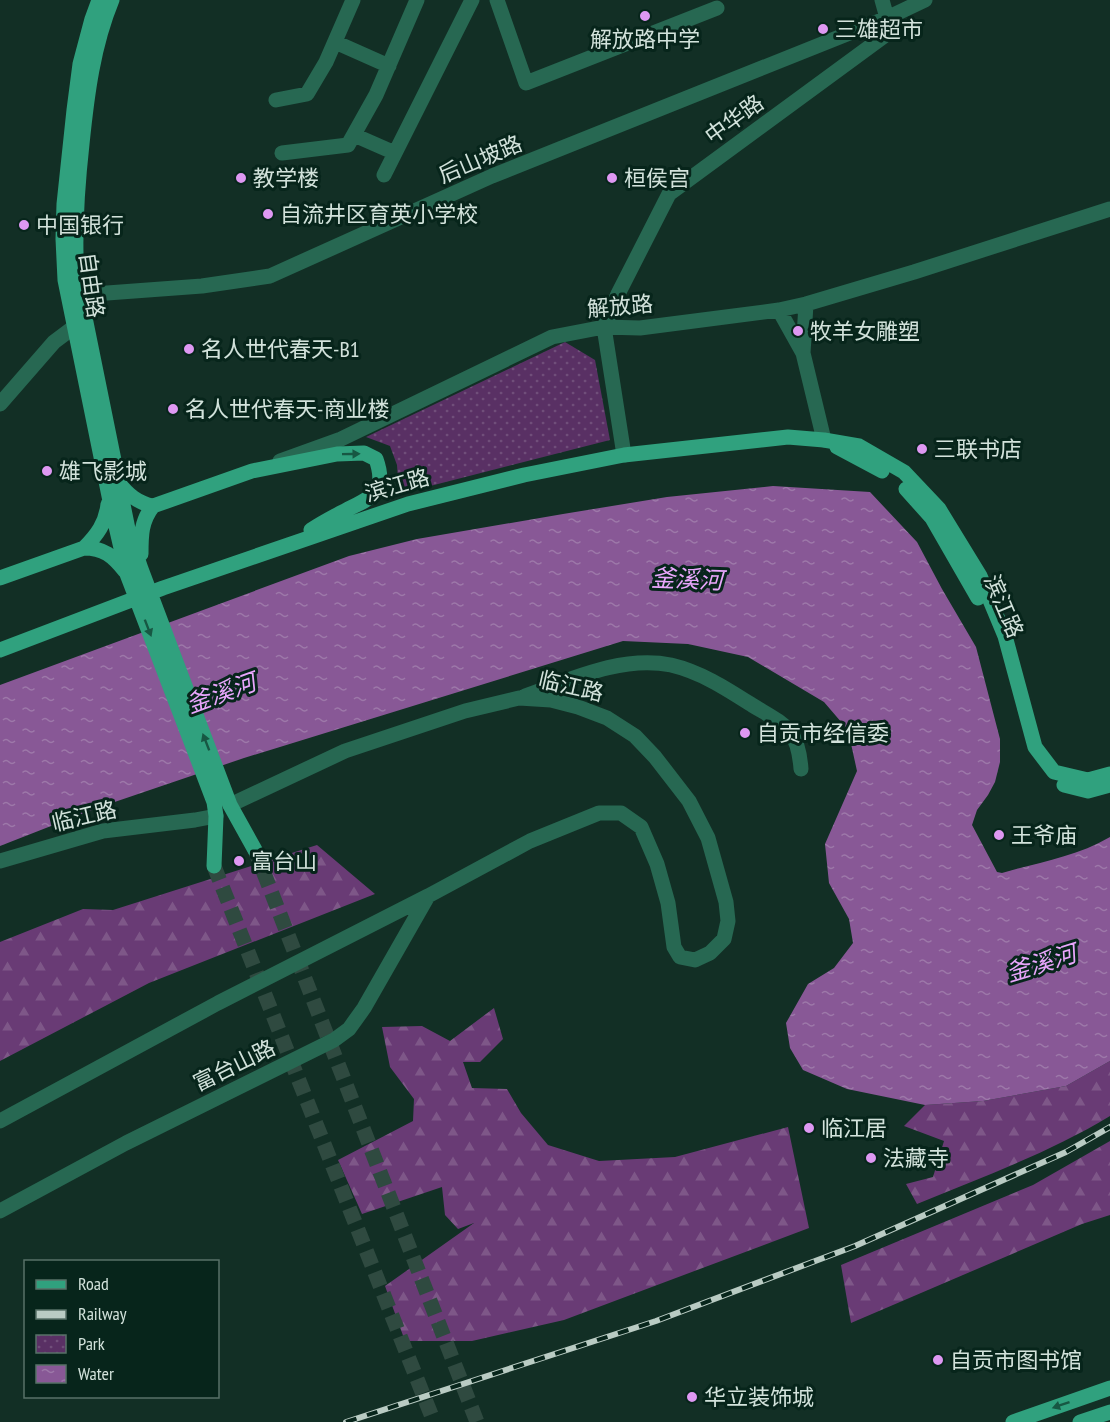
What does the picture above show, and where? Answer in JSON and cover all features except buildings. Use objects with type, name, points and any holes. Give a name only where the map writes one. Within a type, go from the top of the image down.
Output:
[{"type":"main road","name":"自由路","points":[[99,0],[80,64],[64,204],[65,280],[109,496],[134,572]]},
{"type":"main road","name":"自由路","points":[[112,0],[103,23],[92,66],[85,112],[74,240],[80,295],[129,534],[134,572]]},
{"type":"main road","name":"滨江路","points":[[0,650],[163,588],[408,504],[524,475],[624,454],[788,437],[824,440],[859,446],[904,472],[939,509],[980,576],[1005,636],[1035,747],[1054,772],[1088,780],[1110,774]]},
{"type":"main road","name":"滨江路","points":[[824,440],[897,480],[933,518],[974,587],[996,640],[1025,752],[1049,781],[1088,791],[1110,785]]},
{"type":"main road","points":[[252,471],[337,454],[364,453],[376,459],[381,473],[379,486],[372,497],[325,521],[293,542]]},
{"type":"main road","name":"解放路","points":[[153,506],[252,471]]},
{"type":"main road","points":[[117,481],[132,498],[142,504],[153,506],[147,514],[142,530],[134,572],[222,805],[255,850]]},
{"type":"main road","points":[[84,548],[100,530],[106,518],[109,496]]},
{"type":"main road","points":[[0,578],[84,548],[96,548],[107,552],[134,572]]},
{"type":"main road","points":[[214,866],[222,805]]},
{"type":"main road","points":[[1020,1421],[1110,1388]]},
{"type":"main road","points":[[1080,1422],[1110,1412]]},
{"type":"street","points":[[276,100],[306,94],[326,62],[353,0]]},
{"type":"street","points":[[282,153],[348,145],[376,95],[417,0]]},
{"type":"street","points":[[384,175],[472,0]]},
{"type":"street","points":[[497,0],[526,83],[717,8]]},
{"type":"street","points":[[882,0],[887,18]]},
{"type":"street","name":"后山坡路","points":[[80,295],[202,286],[270,276],[492,176],[887,18],[926,0]]},
{"type":"street","name":"中华路","points":[[604,327],[618,294],[669,194],[887,34],[887,18]]},
{"type":"street","points":[[335,42],[389,66]]},
{"type":"street","points":[[354,135],[395,153]]},
{"type":"street","name":"解放路","points":[[252,471],[341,439],[552,337],[604,327],[640,328],[779,310],[806,304],[1110,209]]},
{"type":"street","points":[[803,353],[806,304]]},
{"type":"street","points":[[779,310],[803,353],[824,440]]},
{"type":"street","points":[[0,404],[54,342],[74,327]]},
{"type":"street","points":[[604,327],[624,454]]},
{"type":"street","points":[[519,698],[614,666],[670,665],[720,685],[784,725],[799,748],[801,769]]},
{"type":"street","name":"临江路","points":[[0,861],[103,831],[222,805],[345,751],[465,711],[519,698],[550,700],[608,718],[635,736],[655,756],[689,801],[708,838],[726,902],[728,921],[724,939],[710,953],[695,960],[680,957],[674,947],[668,903],[657,864],[641,827],[621,813],[599,813],[530,841],[428,896]]},
{"type":"street","points":[[0,1121],[218,1003],[428,896]]},
{"type":"street","name":"富台山路","points":[[0,1211],[126,1143],[334,1040],[349,1029],[364,1008],[428,896]]},
{"type":"green space","points":[[565,342],[595,360],[610,440],[399,494],[397,465],[390,446],[366,437]]},
{"type":"green space","points":[[317,845],[375,894],[149,983],[0,1061],[0,942],[83,909],[113,910]]},
{"type":"green space","points":[[494,1008],[503,1039],[480,1062],[463,1062],[472,1088],[507,1089],[521,1113],[548,1145],[599,1161],[675,1157],[788,1127],[809,1228],[564,1320],[472,1341],[405,1341],[385,1286],[474,1223],[458,1229],[445,1215],[442,1187],[362,1214],[338,1160],[413,1121],[414,1099],[390,1067],[382,1027],[422,1026],[450,1041]]},
{"type":"green space","points":[[1110,1061],[1110,1116],[1039,1153],[917,1204],[906,1184],[933,1177],[944,1141],[904,1126],[925,1105],[983,1101],[1066,1086]]},
{"type":"green space","points":[[1110,1141],[1110,1215],[1082,1224],[851,1323],[841,1265],[1033,1185]]},
{"type":"water","name":"釜溪河","points":[[773,486],[870,492],[917,542],[976,647],[1000,739],[1000,762],[995,782],[977,810],[972,825],[997,872],[1002,873],[1084,850],[1110,837],[1110,1061],[1066,1086],[983,1101],[925,1105],[847,1089],[803,1070],[790,1048],[786,1023],[808,984],[834,968],[853,943],[849,919],[829,883],[825,844],[857,771],[848,730],[824,702],[748,657],[688,644],[623,641],[244,758],[97,808],[0,846],[0,685],[349,556],[417,539],[563,514],[667,497]]},
{"type":"tunnel","points":[[255,850],[477,1422]]},
{"type":"tunnel","points":[[214,866],[434,1422]]},
{"type":"railway","points":[[346,1422],[656,1321],[855,1246],[1066,1152],[1110,1127]]},
{"type":"place","name":"解放路中学","points":[[645,16]]},
{"type":"place","name":"三雄超市","points":[[823,29]]},
{"type":"place","name":"教学楼","points":[[241,178]]},
{"type":"place","name":"桓侯宫","points":[[612,178]]},
{"type":"place","name":"自流井区育英小学校","points":[[268,214]]},
{"type":"place","name":"中国银行","points":[[24,225]]},
{"type":"place","name":"牧羊女雕塑","points":[[798,331]]},
{"type":"place","name":"名人世代春天-B1","points":[[189,349]]},
{"type":"place","name":"名人世代春天-商业楼","points":[[173,409]]},
{"type":"place","name":"三联书店","points":[[922,449]]},
{"type":"place","name":"雄飞影城","points":[[47,471]]},
{"type":"place","name":"自贡市经信委","points":[[745,733]]},
{"type":"place","name":"王爷庙","points":[[999,835]]},
{"type":"place","name":"富台山","points":[[239,861]]},
{"type":"place","name":"临江居","points":[[809,1128]]},
{"type":"place","name":"法藏寺","points":[[871,1158]]},
{"type":"place","name":"自贡市图书馆","points":[[938,1360]]},
{"type":"place","name":"华立装饰城","points":[[692,1397]]}]
